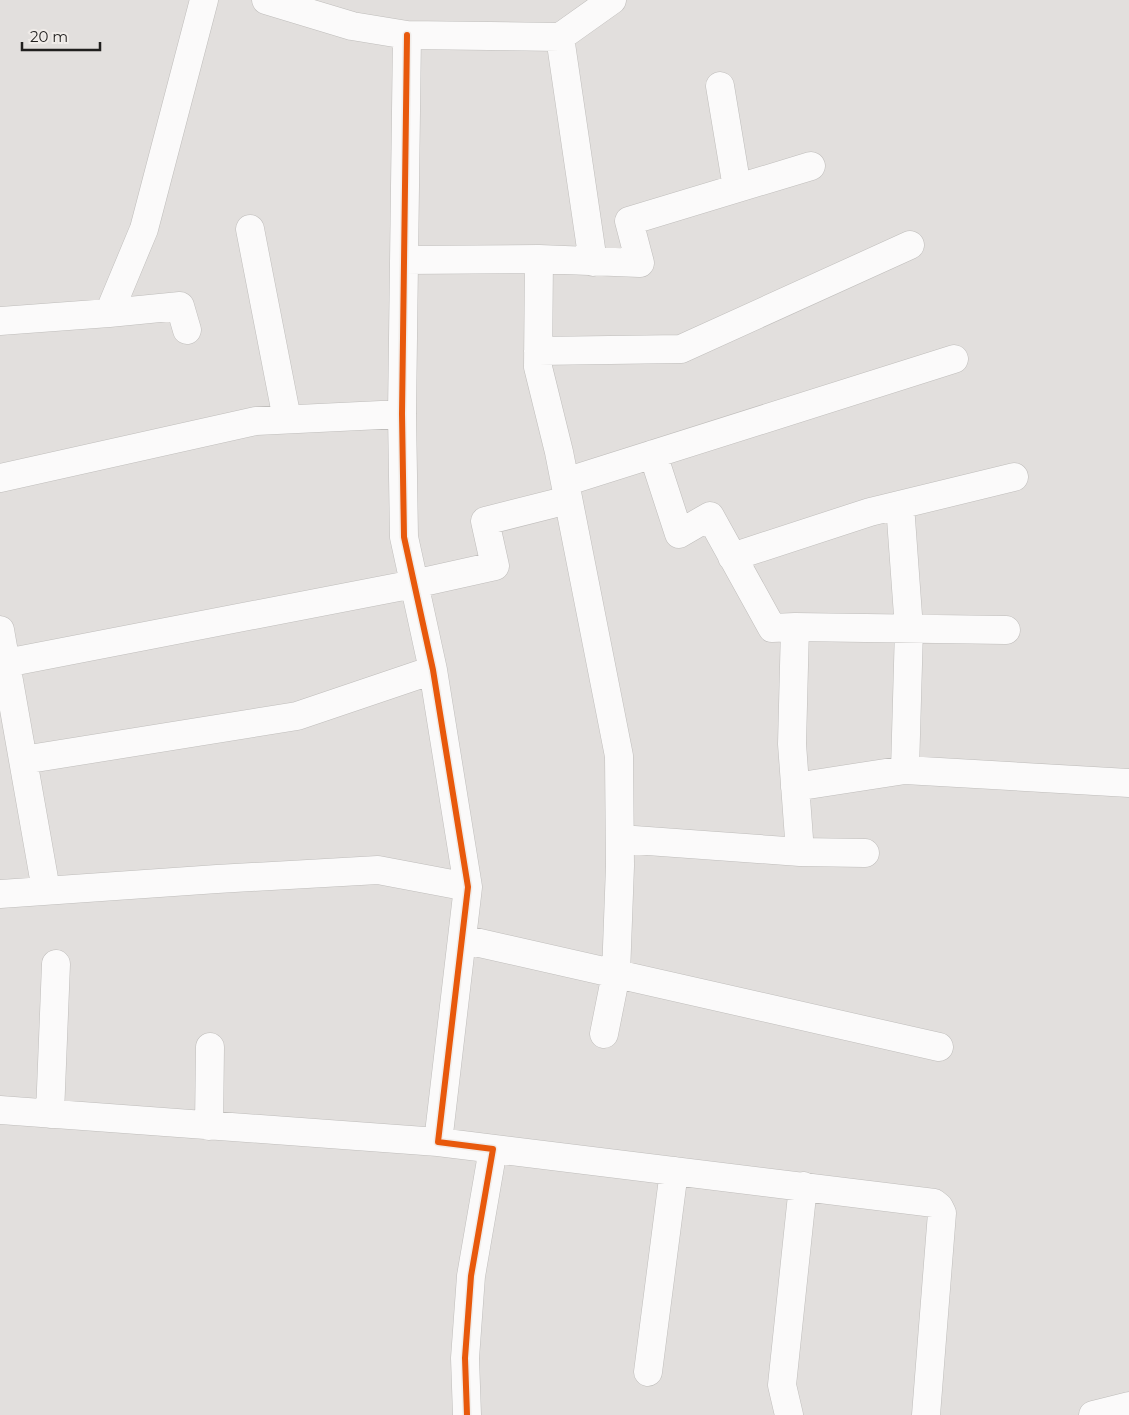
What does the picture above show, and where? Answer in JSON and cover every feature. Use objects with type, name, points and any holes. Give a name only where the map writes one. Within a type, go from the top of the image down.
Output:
[{"type":"street","points":[[110,313],[144,229],[204,0]]},
{"type":"street","points":[[266,0],[352,26],[407,35],[560,37],[612,0]]},
{"type":"street","points":[[407,35],[402,414],[404,537],[433,670],[468,887],[438,1142]]},
{"type":"street","points":[[560,37],[593,262]]},
{"type":"street","points":[[720,86],[737,188]]},
{"type":"street","points":[[404,260],[539,259],[640,263],[629,221],[811,166]]},
{"type":"street","points":[[250,229],[287,419]]},
{"type":"street","points":[[538,351],[681,349],[910,245]]},
{"type":"street","points":[[539,259],[538,367],[559,452],[619,756],[620,866],[616,974],[604,1034]]},
{"type":"street","points":[[0,321],[180,306],[187,330]]},
{"type":"street","points":[[6,663],[414,584],[495,566],[485,521],[567,491],[653,454],[954,359]]},
{"type":"street","points":[[0,478],[256,421],[402,414]]},
{"type":"street","points":[[653,454],[679,534],[710,516],[772,628],[1006,630]]},
{"type":"street","points":[[732,557],[870,512],[1014,477]]},
{"type":"street","points":[[900,505],[909,629],[906,770]]},
{"type":"street","points":[[795,627],[792,744],[800,852]]},
{"type":"street","points":[[0,630],[46,890]]},
{"type":"street","points":[[23,760],[297,716],[433,670]]},
{"type":"street","points":[[795,787],[906,770],[1129,783]]},
{"type":"street","points":[[620,839],[800,852],[865,853]]},
{"type":"street","points":[[0,894],[378,870],[468,887]]},
{"type":"street","points":[[462,939],[939,1047]]},
{"type":"street","points":[[50,1114],[56,964]]},
{"type":"street","points":[[209,1126],[210,1047]]},
{"type":"street","points":[[0,1110],[438,1142],[934,1203],[942,1213],[926,1415]]},
{"type":"street","points":[[467,1415],[465,1358],[471,1276],[493,1149]]},
{"type":"street","points":[[648,1372],[674,1171]]},
{"type":"street","points":[[789,1415],[782,1385],[803,1186]]},
{"type":"street","points":[[1093,1415],[1129,1406]]},
{"type":"cycle path","points":[[407,35],[402,414],[404,537],[433,670],[468,887],[438,1142],[493,1149],[471,1276],[465,1358],[467,1415]]}]
